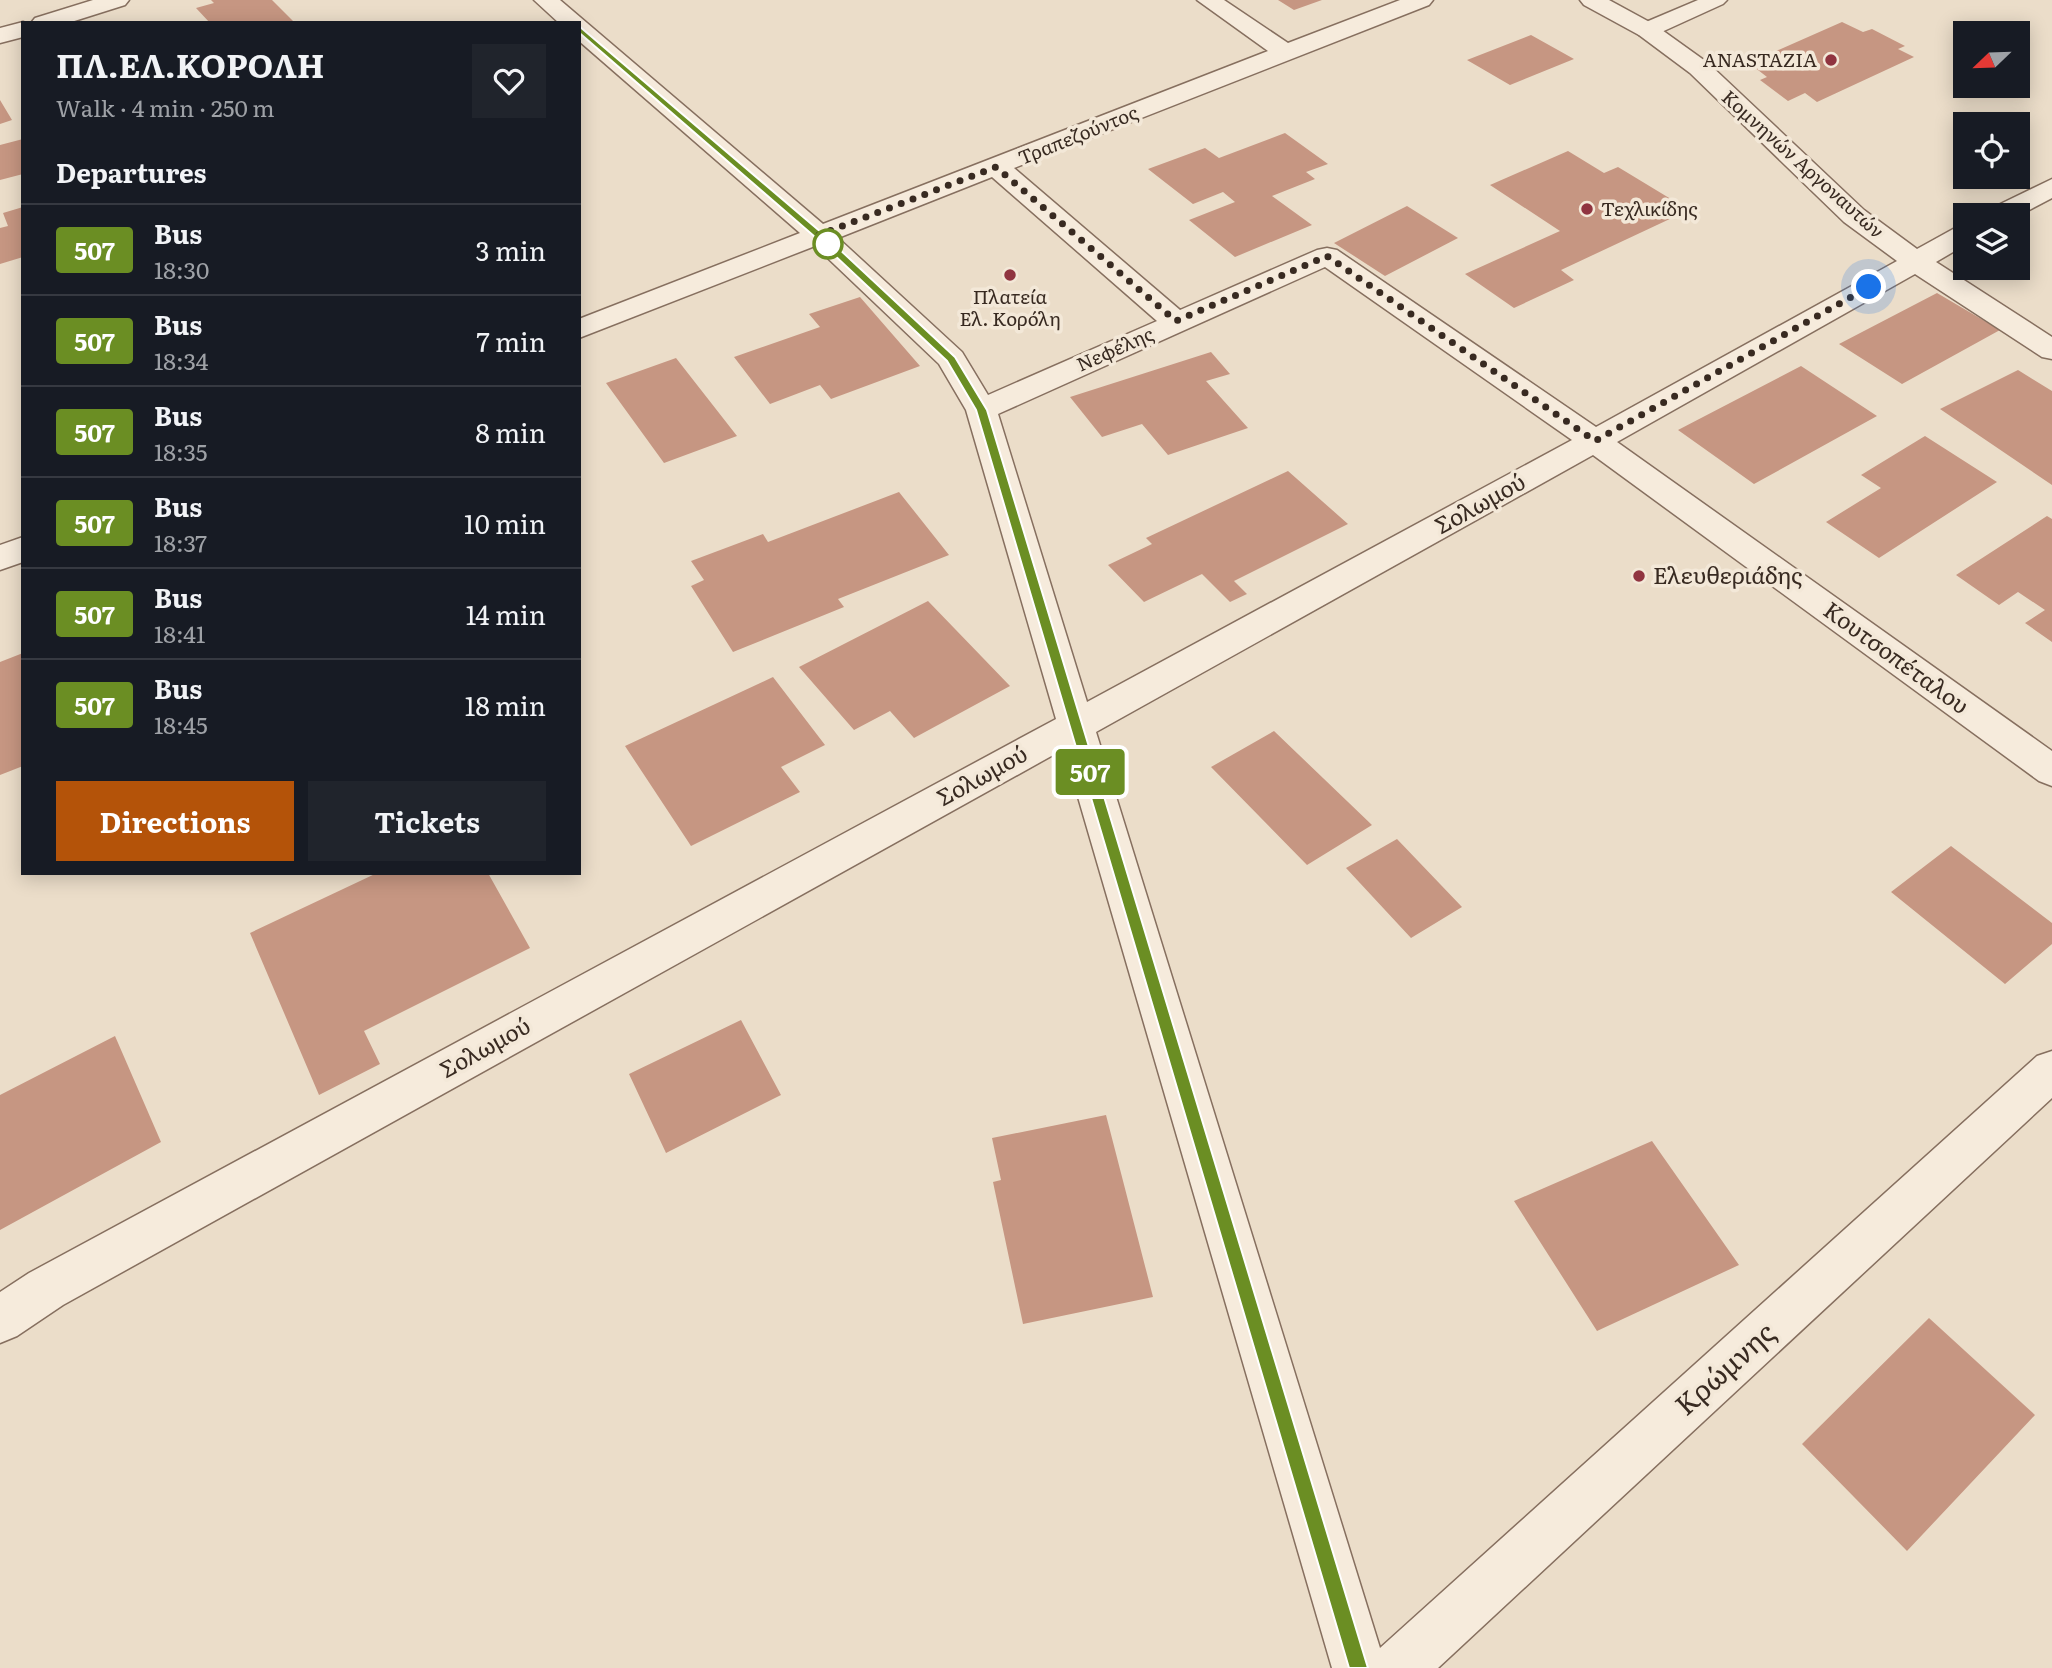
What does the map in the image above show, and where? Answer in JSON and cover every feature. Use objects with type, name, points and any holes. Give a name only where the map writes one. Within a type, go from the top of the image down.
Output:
[{"type":"street","points":[[49,21],[117,0]]},
{"type":"street","points":[[546,0],[571,21]]},
{"type":"street","points":[[1209,0],[1285,52]]},
{"type":"street","name":"Τραπεζούντος","points":[[581,329],[1420,0]]},
{"type":"street","name":"Κομνηνών Αργοναυτών","points":[[1591,0],[1647,30],[1699,68],[1854,216],[1915,261],[2052,350]]},
{"type":"street","points":[[1647,30],[1716,0]]},
{"type":"street","points":[[0,36],[21,30]]},
{"type":"street","points":[[581,30],[819,235],[951,359],[981,410],[1359,1668]]},
{"type":"street","points":[[996,167],[1176,321]]},
{"type":"street","points":[[2022,203],[2052,187]]},
{"type":"street","name":"Σολωμού","points":[[0,1319],[69,1276],[1595,441],[1953,240]]},
{"type":"street","name":"Νεφέλης","points":[[981,410],[1327,256]]},
{"type":"street","name":"Κουτσοπέταλου","points":[[1327,256],[1595,441],[2052,771]]},
{"type":"street","points":[[0,558],[21,550]]},
{"type":"street","name":"Κρώμνης","points":[[1398,1668],[2052,1070]]},
{"type":"building","points":[[211,0],[272,0],[293,21],[208,21],[196,8],[214,3]]},
{"type":"building","points":[[1278,0],[1322,0],[1294,10]]},
{"type":"building","name":"ANASTAZIA","points":[[1842,22],[1863,32],[1872,29],[1905,46],[1898,49],[1914,57],[1817,102],[1805,93],[1788,101],[1760,80],[1767,77],[1749,63]]},
{"type":"building","points":[[1531,35],[1574,59],[1510,85],[1467,60]]},
{"type":"building","points":[[0,100],[12,120],[0,124]]},
{"type":"building","points":[[1285,133],[1328,164],[1306,172],[1315,179],[1272,196],[1312,225],[1235,257],[1189,220],[1235,202],[1223,192],[1193,204],[1148,169],[1205,148],[1219,158]]},
{"type":"building","points":[[21,140],[21,175],[0,180],[0,145]]},
{"type":"building","points":[[1568,151],[1604,173],[1618,167],[1689,210],[1561,270],[1574,280],[1514,308],[1465,274],[1560,231],[1490,185]]},
{"type":"building","points":[[1407,206],[1458,238],[1385,276],[1334,243]]},
{"type":"building","points":[[21,208],[21,258],[0,264],[0,228],[8,226],[3,213]]},
{"type":"building","points":[[1937,293],[2000,330],[1902,384],[1839,344]]},
{"type":"building","points":[[860,297],[920,366],[831,399],[820,385],[770,404],[734,357],[820,327],[809,314]]},
{"type":"building","points":[[1211,352],[1230,374],[1206,381],[1248,428],[1168,455],[1142,424],[1102,437],[1070,397]]},
{"type":"building","points":[[676,358],[737,436],[664,463],[606,383]]},
{"type":"building","points":[[1801,366],[1877,416],[1754,484],[1678,430]]},
{"type":"building","points":[[2018,370],[2052,391],[2052,485],[1940,409]]},
{"type":"building","points":[[1925,436],[1997,482],[1879,558],[1826,522],[1881,488],[1861,475]]},
{"type":"building","points":[[1288,471],[1348,524],[1234,581],[1247,594],[1230,602],[1202,574],[1144,602],[1108,565],[1152,544],[1146,538]]},
{"type":"building","points":[[899,492],[949,555],[838,599],[844,607],[733,652],[691,586],[704,580],[691,561],[763,534],[768,542]]},
{"type":"building","points":[[2047,516],[2052,519],[2052,642],[2025,623],[2045,610],[2018,592],[1999,605],[1956,575]]},
{"type":"building","points":[[928,601],[1010,686],[914,738],[890,711],[854,730],[799,667]]},
{"type":"building","points":[[21,654],[21,767],[0,775],[0,662]]},
{"type":"building","points":[[773,677],[825,745],[781,767],[800,792],[691,846],[625,746]]},
{"type":"building","points":[[1274,731],[1372,825],[1307,865],[1211,767]]},
{"type":"building","points":[[1397,839],[1462,907],[1411,938],[1346,868]]},
{"type":"building","points":[[1951,846],[2052,923],[2052,944],[2005,984],[1891,892]]},
{"type":"building","points":[[373,875],[489,875],[530,948],[364,1031],[380,1064],[319,1095],[250,933]]},
{"type":"building","points":[[741,1020],[781,1095],[666,1153],[629,1074]]},
{"type":"building","points":[[115,1036],[161,1142],[0,1230],[0,1095]]},
{"type":"building","points":[[1106,1115],[1153,1297],[1023,1324],[993,1182],[1001,1180],[992,1138]]},
{"type":"building","points":[[1652,1141],[1739,1265],[1597,1331],[1514,1201]]},
{"type":"building","points":[[1929,1318],[2035,1415],[1907,1551],[1802,1444]]},
{"type":"bus line","name":"507","points":[[581,30],[819,235],[951,359],[981,410],[1359,1668]]},
{"type":"place","name":"ANASTAZIA","points":[[1831,60]]},
{"type":"place","name":"Τεχλικίδης","points":[[1587,209]]},
{"type":"place","name":"Πλατεία Ελ. Κορόλη","points":[[1010,275]]},
{"type":"place","name":"Ελευθεριάδης","points":[[1639,576]]},
{"type":"route","points":[[828,244],[819,235],[996,167],[1176,321],[1327,256],[1595,441],[1869,287]]}]
